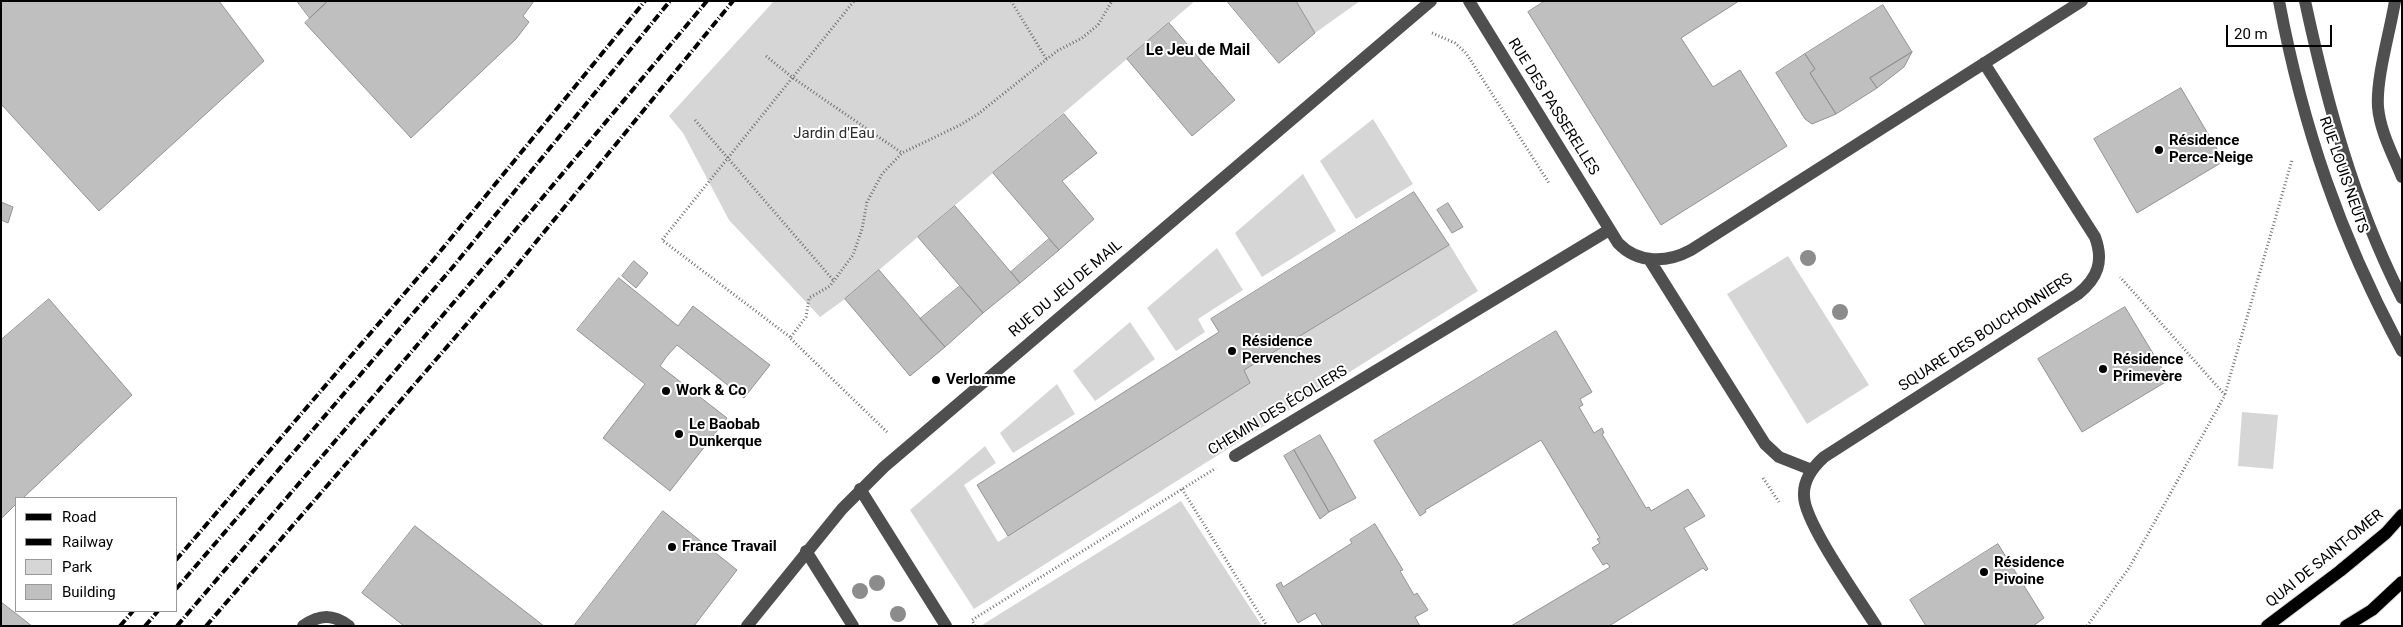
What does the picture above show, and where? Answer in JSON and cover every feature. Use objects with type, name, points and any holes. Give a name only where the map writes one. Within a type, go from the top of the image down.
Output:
[{"type":"main road","name":"QUAI DE SAINT-OMER","points":[[2267,626],[2340,571],[2386,533],[2402,515]]},
{"type":"main road","points":[[2346,626],[2376,606],[2402,582]]},
{"type":"street","name":"RUE DU JEU DE MAIL","points":[[747,626],[806,551],[860,489],[908,446],[1431,1]]},
{"type":"street","name":"RUE DES PASSERELLES","points":[[1469,1],[1609,230]]},
{"type":"street","points":[[1609,230],[1625,250],[1631,254],[1648,259],[1665,259],[1691,250],[2082,1]]},
{"type":"street","name":"RUE LOUIS NEUTS","points":[[2279,1],[2305,115],[2318,160],[2349,242],[2369,288],[2402,351]]},
{"type":"street","name":"RUE LOUIS NEUTS","points":[[2305,1],[2329,110],[2345,162],[2402,298]]},
{"type":"street","points":[[2395,1],[2379,87],[2378,107],[2402,176]]},
{"type":"street","points":[[1984,63],[2095,237],[2100,255]]},
{"type":"street","name":"CHEMIN DES ÉCOLIERS","points":[[1235,456],[1609,230]]},
{"type":"street","name":"SQUARE DES BOUCHONNIERS","points":[[1876,626],[1809,518],[1803,493],[1812,470],[1831,452],[2078,294],[2086,288],[2097,272],[2100,255]]},
{"type":"street","points":[[1648,259],[1765,444],[1779,457],[1812,470]]},
{"type":"street","points":[[860,489],[946,626]]},
{"type":"street","points":[[806,551],[853,626]]},
{"type":"street","points":[[303,626],[310,621],[326,616],[339,619],[349,626]]},
{"type":"path","points":[[854,1],[662,240],[790,338],[883,429],[908,446]]},
{"type":"path","points":[[1011,1],[1047,60]]},
{"type":"path","points":[[790,338],[806,317],[809,298],[830,286],[853,254],[862,229],[867,202],[882,174],[902,153],[960,125],[1047,60],[1098,25],[1112,1]]},
{"type":"path","points":[[1410,19],[1422,29],[1456,42],[1466,53],[1549,184]]},
{"type":"path","points":[[766,56],[793,78],[902,153]]},
{"type":"path","points":[[2087,626],[2129,568],[2225,395],[2305,115]]},
{"type":"path","points":[[695,120],[834,281]]},
{"type":"path","points":[[2100,255],[2225,395]]},
{"type":"path","name":"CHEMIN DES ÉCOLIERS","points":[[975,626],[972,620],[1235,456]]},
{"type":"path","points":[[1763,477],[1784,511]]},
{"type":"path","points":[[1182,489],[1267,626]]},
{"type":"green space","name":"Jardin d'Eau","points":[[774,1],[1195,1],[845,299],[820,317],[729,220],[683,133],[669,116]]},
{"type":"green space","points":[[1296,1],[1360,1],[1315,33]]},
{"type":"green space","points":[[1373,119],[1413,184],[1356,219],[1320,161]]},
{"type":"green space","points":[[1303,174],[1336,231],[1262,277],[1235,233]]},
{"type":"green space","points":[[1448,242],[1478,291],[974,609],[910,510],[985,446],[996,463],[964,485],[998,542],[1250,383],[1244,370],[1448,245]]},
{"type":"green space","points":[[1217,248],[1243,290],[1198,319],[1205,332],[1176,351],[1147,308]]},
{"type":"green space","points":[[1788,256],[1869,385],[1807,424],[1727,294]]},
{"type":"green space","points":[[1130,322],[1155,359],[1095,401],[1073,371]]},
{"type":"green space","points":[[1057,384],[1075,414],[1013,453],[1000,433]]},
{"type":"green space","points":[[2242,412],[2278,415],[2273,469],[2238,466]]},
{"type":"green space","points":[[1181,501],[1262,626],[982,625]]},
{"type":"building","points":[[1,1],[219,1],[264,61],[99,211],[1,104]]},
{"type":"building","points":[[297,1],[328,1],[310,18]]},
{"type":"building","points":[[328,1],[534,1],[523,16],[529,22],[516,39],[411,138],[305,23]]},
{"type":"building","points":[[1227,1],[1296,1],[1315,33],[1279,63]]},
{"type":"building","points":[[1545,1],[1739,1],[1681,38],[1713,87],[1740,70],[1787,146],[1661,225],[1528,12]]},
{"type":"building","points":[[1883,5],[1912,52],[1870,78],[1877,88],[1836,114],[1810,73],[1815,69],[1805,54]]},
{"type":"building","points":[[1169,23],[1235,100],[1192,136],[1127,59]]},
{"type":"building","points":[[1912,52],[1904,67],[1877,88],[1870,78]]},
{"type":"building","points":[[1805,54],[1815,69],[1810,73],[1836,114],[1812,124],[1805,119],[1776,73]]},
{"type":"building","name":"Résidence Perce-Neige","points":[[2181,88],[2224,161],[2137,213],[2094,139]]},
{"type":"building","points":[[1064,114],[1097,153],[1062,181],[1094,219],[1059,250],[993,173]]},
{"type":"building","name":"Résidence Pervenches","points":[[1414,192],[1449,245],[1244,370],[1250,383],[1008,536],[977,485],[1219,332],[1211,319]]},
{"type":"building","points":[[1,202],[13,207],[8,223],[1,220]]},
{"type":"building","points":[[1448,203],[1463,227],[1452,233],[1437,210]]},
{"type":"building","points":[[955,206],[1020,283],[983,313],[918,237]]},
{"type":"building","points":[[1049,239],[1059,250],[1020,283],[1011,272]]},
{"type":"building","points":[[634,261],[648,273],[636,288],[622,276]]},
{"type":"building","points":[[879,270],[945,347],[910,376],[845,299]]},
{"type":"building","name":"Work & Co","points":[[619,278],[678,326],[693,306],[770,365],[744,398],[677,345],[667,356],[660,366],[727,418],[670,491],[603,438],[645,384],[577,330]]},
{"type":"building","points":[[960,286],[983,313],[945,347],[920,319]]},
{"type":"building","points":[[49,299],[132,395],[24,497],[15,497],[15,505],[1,519],[1,340]]},
{"type":"building","name":"Résidence Primevère","points":[[2125,307],[2169,380],[2082,432],[2038,359]]},
{"type":"building","points":[[1556,331],[1592,392],[1580,399],[1583,405],[1579,407],[1594,433],[1602,428],[1604,433],[1602,434],[1646,508],[1649,507],[1651,511],[1688,489],[1705,516],[1684,528],[1708,569],[1706,571],[1703,568],[1609,626],[1511,626],[1610,567],[1607,563],[1603,565],[1592,548],[1600,543],[1597,539],[1600,538],[1541,440],[1425,510],[1426,512],[1420,516],[1374,441]]},
{"type":"building","points":[[1320,435],[1356,498],[1329,512],[1294,450]]},
{"type":"building","points":[[1294,450],[1329,512],[1320,519],[1284,456]]},
{"type":"building","name":"France Travail","points":[[663,511],[737,570],[694,626],[574,626]]},
{"type":"building","points":[[1375,524],[1403,570],[1400,571],[1414,595],[1417,593],[1428,610],[1415,617],[1420,626],[1323,626],[1315,613],[1298,623],[1276,585],[1281,582],[1283,587],[1352,543],[1350,540]]},
{"type":"building","points":[[415,526],[544,626],[404,626],[362,593]]},
{"type":"building","name":"Résidence Pivoine","points":[[1998,544],[2044,618],[2033,626],[1926,626],[1910,600]]},
{"type":"building","points":[[1,602],[32,626],[1,626]]},
{"type":"railway","points":[[178,558],[434,259],[645,1]]},
{"type":"railway","points":[[178,587],[452,268],[670,1]]},
{"type":"railway","points":[[177,626],[502,246],[707,1]]},
{"type":"railway","points":[[206,626],[509,275],[733,1]]},
{"type":"railway","points":[[120,626],[132,612]]},
{"type":"railway","points":[[145,626],[157,612]]},
{"type":"place","name":"Résidence Perce-Neige","points":[[2159,150]]},
{"type":"place","name":"Résidence Pervenches","points":[[1232,351]]},
{"type":"place","name":"Résidence Primevère","points":[[2103,369]]},
{"type":"place","name":"Verlomme","points":[[936,380]]},
{"type":"place","name":"Work & Co","points":[[666,391]]},
{"type":"place","name":"Le Baobab Dunkerque","points":[[679,434]]},
{"type":"place","name":"France Travail","points":[[672,547]]},
{"type":"place","name":"Résidence Pivoine","points":[[1984,572]]},
{"type":"district","name":"Le Jeu de Mail","points":[[1198,51]]}]
